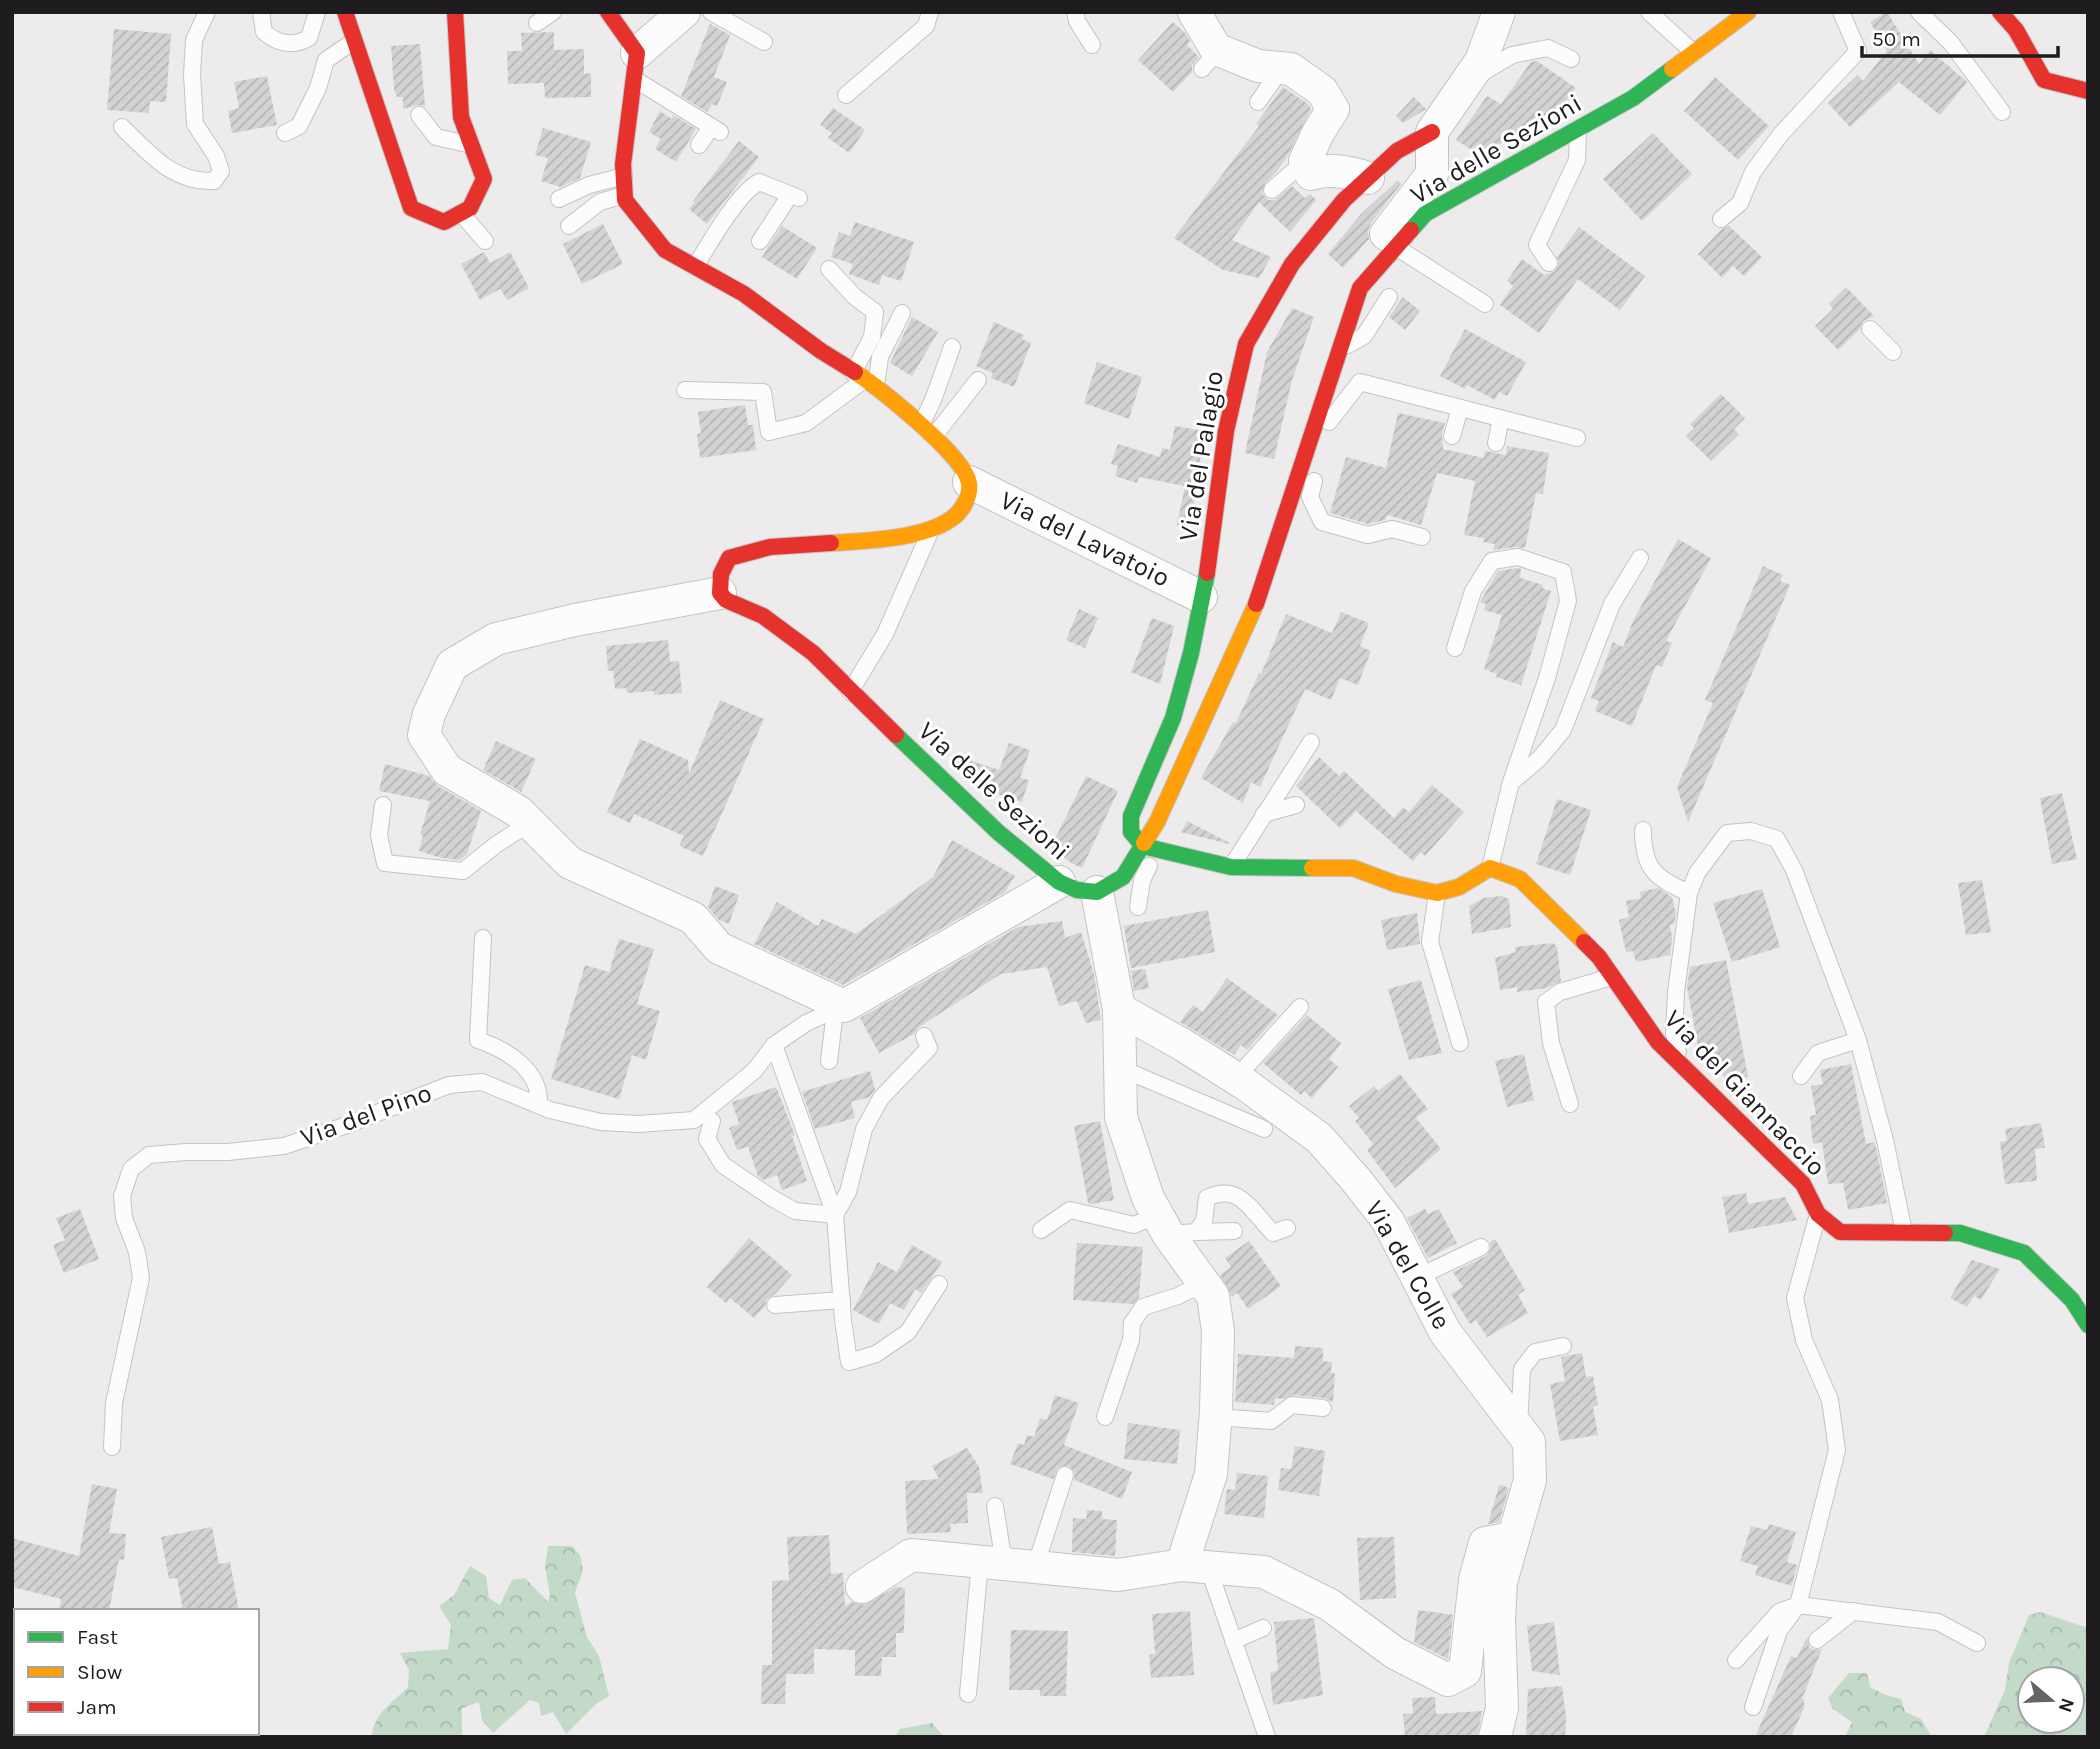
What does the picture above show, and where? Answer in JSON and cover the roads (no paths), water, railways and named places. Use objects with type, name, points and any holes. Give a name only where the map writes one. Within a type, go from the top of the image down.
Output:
[{"type":"street","points":[[345,12],[411,208],[444,222],[471,208],[484,179],[461,117],[454,12]]},
{"type":"street","points":[[608,12],[635,66],[623,164],[625,200],[665,250],[744,294],[922,424],[962,469],[969,482],[963,508],[950,521],[931,530],[882,538],[750,550],[729,558],[721,574],[720,593],[575,620],[496,639],[452,665],[429,714],[424,735],[446,770],[519,812],[570,863],[693,918],[719,948],[840,1009],[1059,882]]},
{"type":"street","points":[[635,66],[684,12]]},
{"type":"street","points":[[1194,12],[1216,49],[1210,59],[1291,69],[1322,91],[1333,109],[1305,161],[1311,174],[1325,170],[1368,178]]},
{"type":"street","points":[[2000,12],[2015,30],[2044,80],[2088,91]]},
{"type":"street","name":"Via delle Sezioni","points":[[720,593],[726,600],[763,616],[813,653],[850,692],[999,833],[1059,882],[1077,890],[1097,892],[1123,877],[1150,848],[1157,822],[1260,595],[1340,349],[1374,293],[1396,247],[1425,214],[1633,98],[1746,13]]},
{"type":"street","points":[[1374,293],[1363,270],[1392,225],[1432,174],[1432,132],[1481,61],[1500,14]]},
{"type":"street","name":"Via del Palagio","points":[[1150,848],[1131,832],[1131,816],[1173,718],[1191,653],[1200,597],[1209,563],[1226,431],[1246,344],[1292,264],[1344,200],[1397,151],[1432,132]]},
{"type":"street","name":"Via del Lavatoio","points":[[969,482],[1200,597]]},
{"type":"street","points":[[1150,848],[1231,867],[1353,868],[1395,884],[1437,893],[1459,887],[1490,868]]},
{"type":"street","name":"Via del Giannaccio","points":[[1490,868],[1520,879],[1599,957],[1658,1042],[1803,1184],[1818,1214],[1840,1232],[1960,1233],[2024,1253],[2071,1300],[2088,1325]]},
{"type":"street","points":[[1097,892],[1119,1009],[1121,1117],[1148,1198],[1174,1227],[1203,1283],[1213,1296],[1218,1331],[1216,1417],[1211,1474],[1195,1566]]},
{"type":"street","name":"Via del Colle","points":[[1119,1009],[1236,1078],[1352,1161],[1388,1221],[1445,1332],[1529,1442],[1530,1480],[1502,1582],[1499,1620],[1502,1708],[1495,1737]]},
{"type":"street","points":[[862,1587],[911,1555],[1118,1575],[1195,1566],[1264,1572],[1330,1605],[1395,1653],[1448,1680],[1465,1671],[1475,1580],[1485,1543],[1513,1538]]},
{"type":"lane","points":[[122,127],[160,164],[196,182],[214,181],[221,171],[216,156],[195,124],[192,75],[194,40],[207,12]]},
{"type":"lane","points":[[261,12],[264,32],[275,42],[297,45],[309,38],[317,12]]},
{"type":"lane","points":[[537,23],[553,12]]},
{"type":"lane","points":[[711,12],[764,42]]},
{"type":"lane","points":[[846,95],[926,26],[930,12]]},
{"type":"lane","points":[[1074,12],[1092,45]]},
{"type":"lane","points":[[1649,12],[1694,52]]},
{"type":"lane","points":[[1721,219],[1740,203],[1753,172],[1781,134],[1857,51],[1841,12]]},
{"type":"lane","points":[[1919,12],[1951,43],[2001,112]]},
{"type":"lane","points":[[285,132],[299,126],[318,88],[326,60],[354,41]]},
{"type":"lane","points":[[1466,82],[1512,55],[1548,48],[1571,59]]},
{"type":"lane","points":[[635,66],[715,130],[699,145]]},
{"type":"lane","points":[[1258,102],[1282,68]]},
{"type":"lane","points":[[419,115],[436,137],[471,145]]},
{"type":"lane","points":[[1549,263],[1537,245],[1577,160],[1578,128]]},
{"type":"lane","points":[[1272,190],[1305,161]]},
{"type":"lane","points":[[559,199],[589,186],[624,176]]},
{"type":"lane","points":[[695,267],[749,187],[759,182],[794,196],[760,241]]},
{"type":"lane","points":[[569,226],[600,202],[625,195]]},
{"type":"lane","points":[[461,213],[485,241]]},
{"type":"lane","points":[[1396,247],[1485,304]]},
{"type":"lane","points":[[829,269],[855,297],[875,312],[863,379]]},
{"type":"lane","points":[[1340,349],[1364,336],[1374,293]]},
{"type":"lane","points":[[685,390],[763,392],[769,432],[806,424],[863,379],[877,379],[880,357],[902,313]]},
{"type":"lane","points":[[1870,329],[1893,352]]},
{"type":"lane","points":[[922,424],[951,347]]},
{"type":"lane","points":[[934,436],[978,380]]},
{"type":"lane","points":[[1422,537],[1392,529],[1368,535],[1322,522],[1310,497],[1321,452],[1313,433],[1328,424],[1360,382],[1577,438]]},
{"type":"lane","points":[[1452,436],[1460,408]]},
{"type":"lane","points":[[1496,443],[1501,418]]},
{"type":"lane","points":[[850,692],[885,634],[931,530]]},
{"type":"lane","points":[[1455,648],[1474,591],[1492,561],[1518,557],[1563,572],[1569,601],[1547,678],[1511,782],[1490,868]]},
{"type":"lane","points":[[1511,782],[1539,759],[1563,730],[1612,604],[1640,558]]},
{"type":"lane","points":[[1231,867],[1311,742]]},
{"type":"lane","points":[[383,805],[379,835],[385,863],[402,867],[463,871],[497,844],[530,823]]},
{"type":"lane","points":[[1264,814],[1296,806]]},
{"type":"lane","points":[[1643,830],[1643,851],[1649,867],[1664,882],[1689,893]]},
{"type":"lane","points":[[1682,1064],[1674,1034],[1676,992],[1689,893],[1697,873],[1727,833],[1751,831],[1777,839],[1794,870],[1858,1040],[1885,1140],[1904,1232]]},
{"type":"lane","points":[[1138,907],[1150,848]]},
{"type":"lane","points":[[1437,893],[1430,942],[1460,1043]]},
{"type":"lane","points":[[483,938],[478,1040],[502,1048],[525,1067],[537,1087],[539,1105]]},
{"type":"lane","points":[[1570,1104],[1551,1043],[1546,1002],[1560,992],[1613,976]]},
{"type":"lane","points":[[1236,1078],[1300,1007]]},
{"type":"lane","points":[[829,1061],[840,1009]]},
{"type":"lane","name":"Via del Pino","points":[[112,1447],[114,1403],[141,1278],[137,1252],[124,1218],[122,1196],[131,1169],[149,1155],[228,1152],[284,1146],[449,1085],[482,1082],[539,1105],[601,1122],[638,1124],[694,1120],[754,1071],[774,1045],[806,1023],[840,1009]]},
{"type":"lane","points":[[835,1215],[848,1192],[864,1129],[881,1098],[929,1048],[924,1036]]},
{"type":"lane","points":[[1801,1076],[1818,1053],[1858,1040]]},
{"type":"lane","points":[[774,1045],[835,1215],[849,1362],[876,1354],[908,1332],[939,1284]]},
{"type":"lane","points":[[1119,1068],[1264,1129]]},
{"type":"lane","points":[[712,1121],[707,1139],[723,1165],[796,1211],[835,1215]]},
{"type":"lane","points":[[1174,1227],[1204,1221],[1207,1198],[1221,1192],[1237,1194],[1273,1233],[1287,1228]]},
{"type":"lane","points":[[1041,1230],[1070,1210],[1134,1225],[1234,1231]]},
{"type":"lane","points":[[1753,1707],[1779,1631],[1798,1605],[1837,1450],[1830,1400],[1804,1340],[1795,1298],[1818,1214]]},
{"type":"lane","points":[[1418,1277],[1481,1247]]},
{"type":"lane","points":[[1105,1417],[1131,1340],[1132,1322],[1143,1307],[1178,1296],[1203,1283]]},
{"type":"lane","points":[[775,1305],[842,1300]]},
{"type":"lane","points":[[1519,1430],[1522,1369],[1535,1352],[1563,1346]]},
{"type":"lane","points":[[1216,1417],[1271,1421],[1292,1405],[1323,1408]]},
{"type":"lane","points":[[968,1694],[1007,1564],[1066,1475]]},
{"type":"lane","points":[[995,1506],[1007,1564]]},
{"type":"lane","points":[[1195,1566],[1233,1641],[1267,1737]]},
{"type":"lane","points":[[1736,1660],[1779,1612],[1798,1605],[1938,1622],[1977,1643]]},
{"type":"lane","points":[[1817,1640],[1854,1611]]},
{"type":"lane","points":[[1233,1641],[1262,1628]]}]
